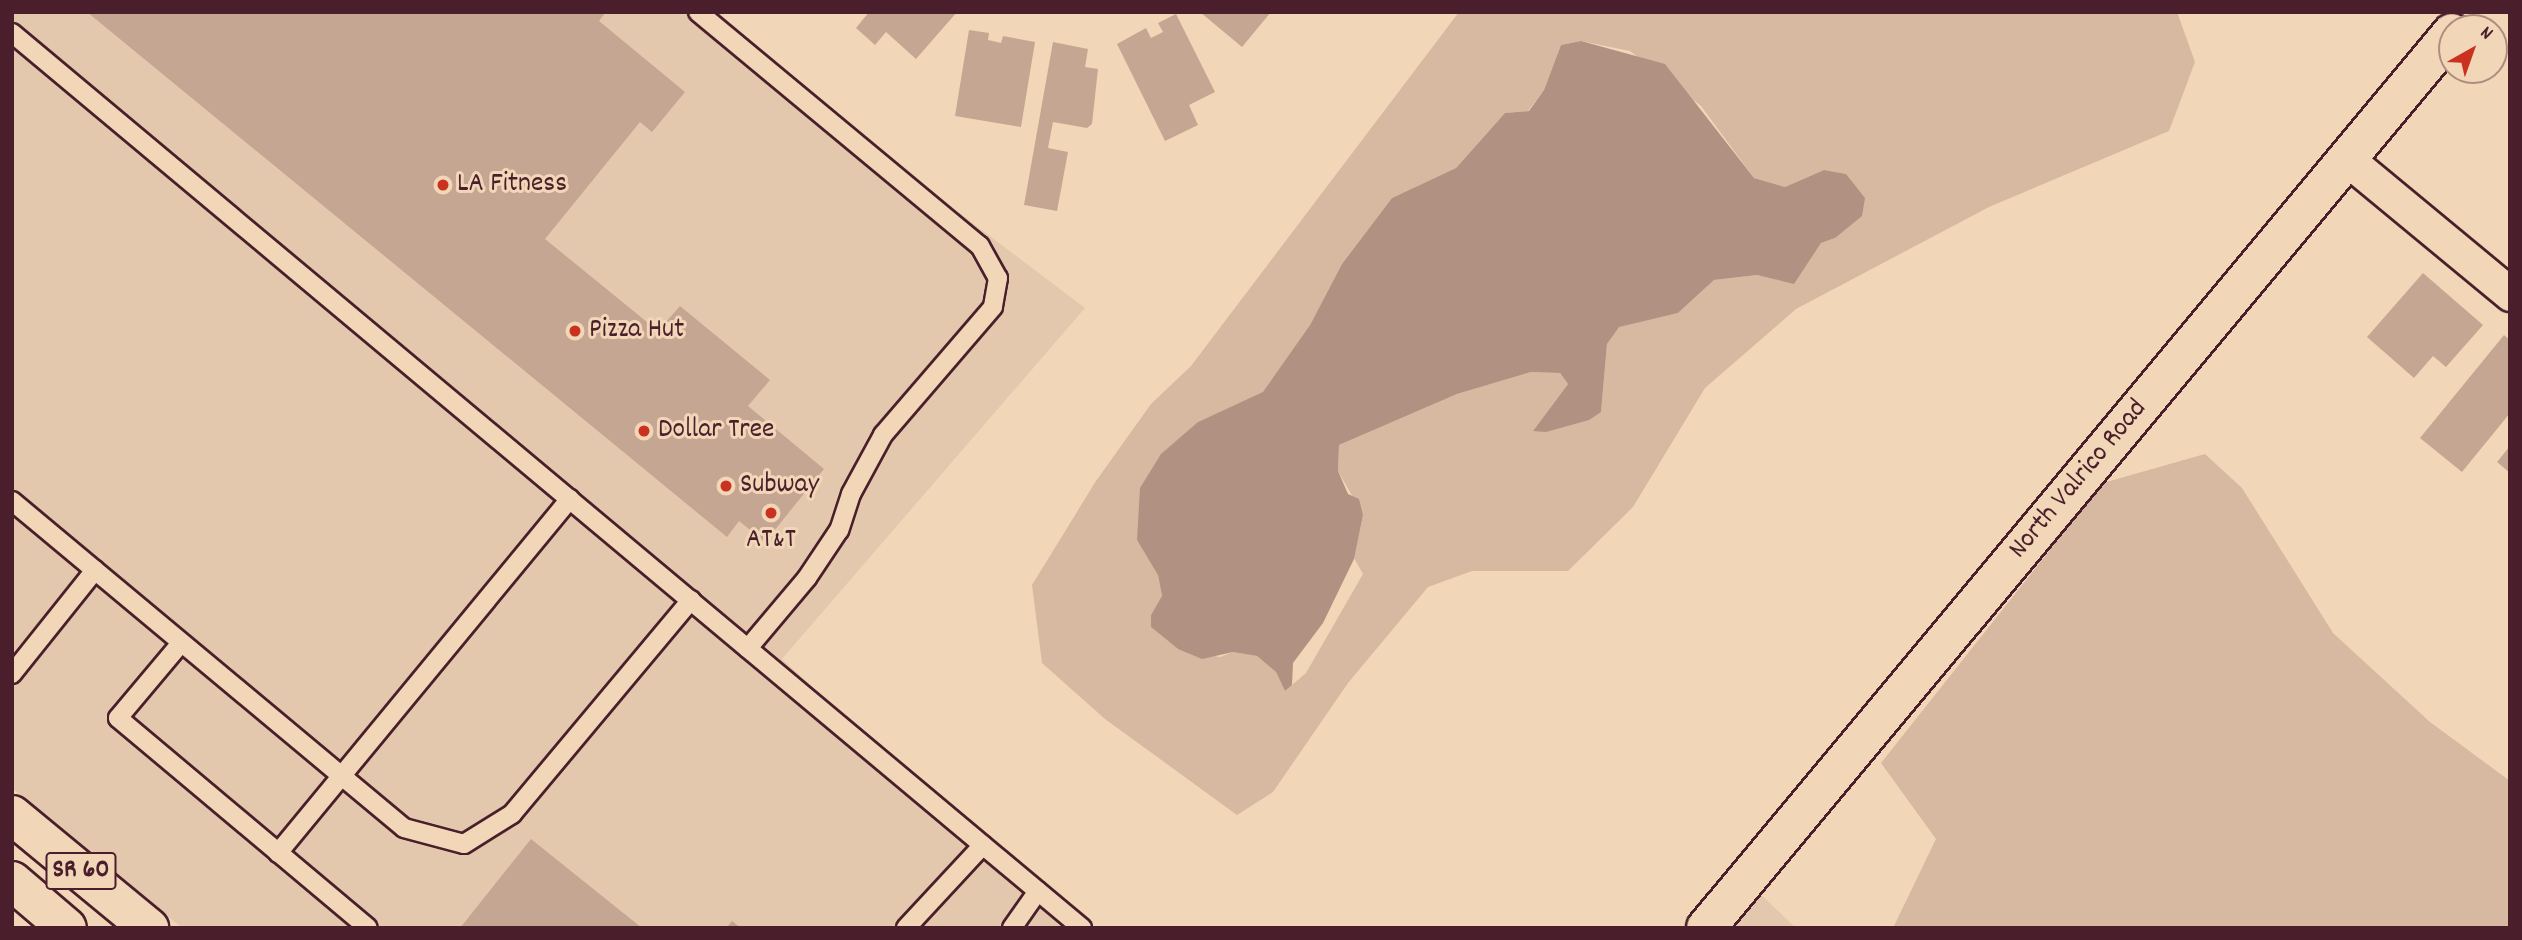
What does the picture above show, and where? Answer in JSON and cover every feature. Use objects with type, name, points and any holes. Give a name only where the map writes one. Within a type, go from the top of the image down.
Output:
[{"type":"main road","name":"North Valrico Road","points":[[1706,928],[2438,50]]},
{"type":"main road","name":"SR 60","points":[[12,815],[149,928]]},
{"type":"main road","points":[[12,881],[67,928]]},
{"type":"street","points":[[2347,159],[2510,294]]},
{"type":"lane","points":[[698,12],[979,246],[998,278],[993,307],[883,435],[851,494],[839,530],[807,578],[748,648]]},
{"type":"lane","points":[[12,33],[1082,928]]},
{"type":"lane","points":[[278,853],[570,499]]},
{"type":"lane","points":[[14,505],[404,828],[464,844],[512,814],[691,600]]},
{"type":"lane","points":[[12,674],[95,570]]},
{"type":"lane","points":[[181,643],[118,718],[368,928]]},
{"type":"lane","points":[[906,928],[983,845]]},
{"type":"lane","points":[[1012,928],[1038,891]]},
{"type":"shaded area","points":[[12,12],[718,12],[872,147],[1085,308],[782,659],[1074,928],[182,928],[12,788]]},
{"type":"shaded area","points":[[1459,12],[2177,12],[2195,62],[2169,131],[1989,207],[1796,309],[1705,388],[1633,507],[1568,571],[1472,571],[1428,587],[1348,683],[1273,792],[1237,815],[1105,719],[1042,663],[1032,585],[1096,481],[1151,404],[1191,366]],"holes":[[[1581,41],[1630,51],[1701,106],[1754,178],[1785,187],[1824,170],[1846,174],[1835,238],[1821,243],[1794,283],[1757,275],[1714,280],[1678,313],[1619,326],[1607,344],[1601,412],[1533,431],[1568,384],[1560,373],[1531,372],[1457,394],[1339,445],[1338,471],[1363,515],[1354,558],[1363,574],[1306,673],[1285,691],[1276,672],[1257,656],[1233,652],[1220,657],[1178,649],[1151,627],[1151,615],[1162,597],[1158,575],[1198,422],[1263,393],[1310,325],[1342,264],[1392,198],[1456,168],[1505,113],[1528,111],[1544,90],[1561,45]]]},
{"type":"shaded area","points":[[1581,41],[1665,64],[1754,178],[1785,187],[1824,170],[1846,174],[1865,198],[1862,216],[1835,238],[1821,243],[1794,284],[1757,275],[1714,280],[1678,313],[1619,327],[1607,344],[1601,412],[1589,420],[1546,432],[1533,431],[1568,384],[1560,373],[1531,372],[1457,394],[1339,445],[1338,471],[1348,494],[1359,499],[1363,515],[1354,559],[1323,623],[1293,663],[1292,685],[1285,691],[1276,672],[1257,656],[1233,652],[1202,659],[1178,649],[1151,627],[1151,615],[1162,596],[1158,575],[1137,540],[1140,488],[1161,454],[1198,422],[1263,392],[1310,325],[1342,264],[1392,198],[1456,168],[1505,113],[1529,111],[1544,90],[1561,45]]},
{"type":"shaded area","points":[[2205,454],[2242,488],[2333,633],[2430,722],[2510,781],[2510,928],[1893,928],[1936,839],[1881,763],[2103,483]]},
{"type":"shaded area","points":[[1758,892],[1796,928],[1728,928]]},
{"type":"building","name":"LA Fitness","points":[[87,12],[606,12],[599,21],[685,92],[652,132],[640,122],[545,239],[658,331],[680,306],[770,380],[748,406],[824,469],[765,542],[739,521],[727,537]]},
{"type":"building","points":[[869,12],[957,12],[916,59],[886,32],[875,45],[856,28]]},
{"type":"building","points":[[1200,12],[1271,12],[1242,47]]},
{"type":"building","points":[[1176,14],[1215,92],[1189,105],[1198,125],[1165,141],[1117,44],[1146,28],[1151,38],[1163,32],[1158,23]]},
{"type":"building","points":[[969,30],[989,33],[988,40],[1001,43],[1003,36],[1035,42],[1021,127],[955,116]]},
{"type":"building","points":[[1053,42],[1088,49],[1085,67],[1098,69],[1092,124],[1087,128],[1053,122],[1048,148],[1068,152],[1057,211],[1024,205]]},
{"type":"building","points":[[2423,273],[2483,325],[2446,367],[2433,356],[2414,378],[2367,337]]},
{"type":"building","points":[[2504,335],[2510,340],[2510,413],[2462,472],[2420,438]]},
{"type":"building","points":[[2510,446],[2510,473],[2497,462]]},
{"type":"building","points":[[531,839],[642,928],[460,928]]},
{"type":"building","points":[[732,921],[741,928],[726,928]]},
{"type":"place","name":"LA Fitness","points":[[443,185]]},
{"type":"place","name":"Pizza Hut","points":[[575,331]]},
{"type":"place","name":"Dollar Tree","points":[[644,431]]},
{"type":"place","name":"Subway","points":[[726,486]]},
{"type":"place","name":"AT&T","points":[[771,513]]}]
